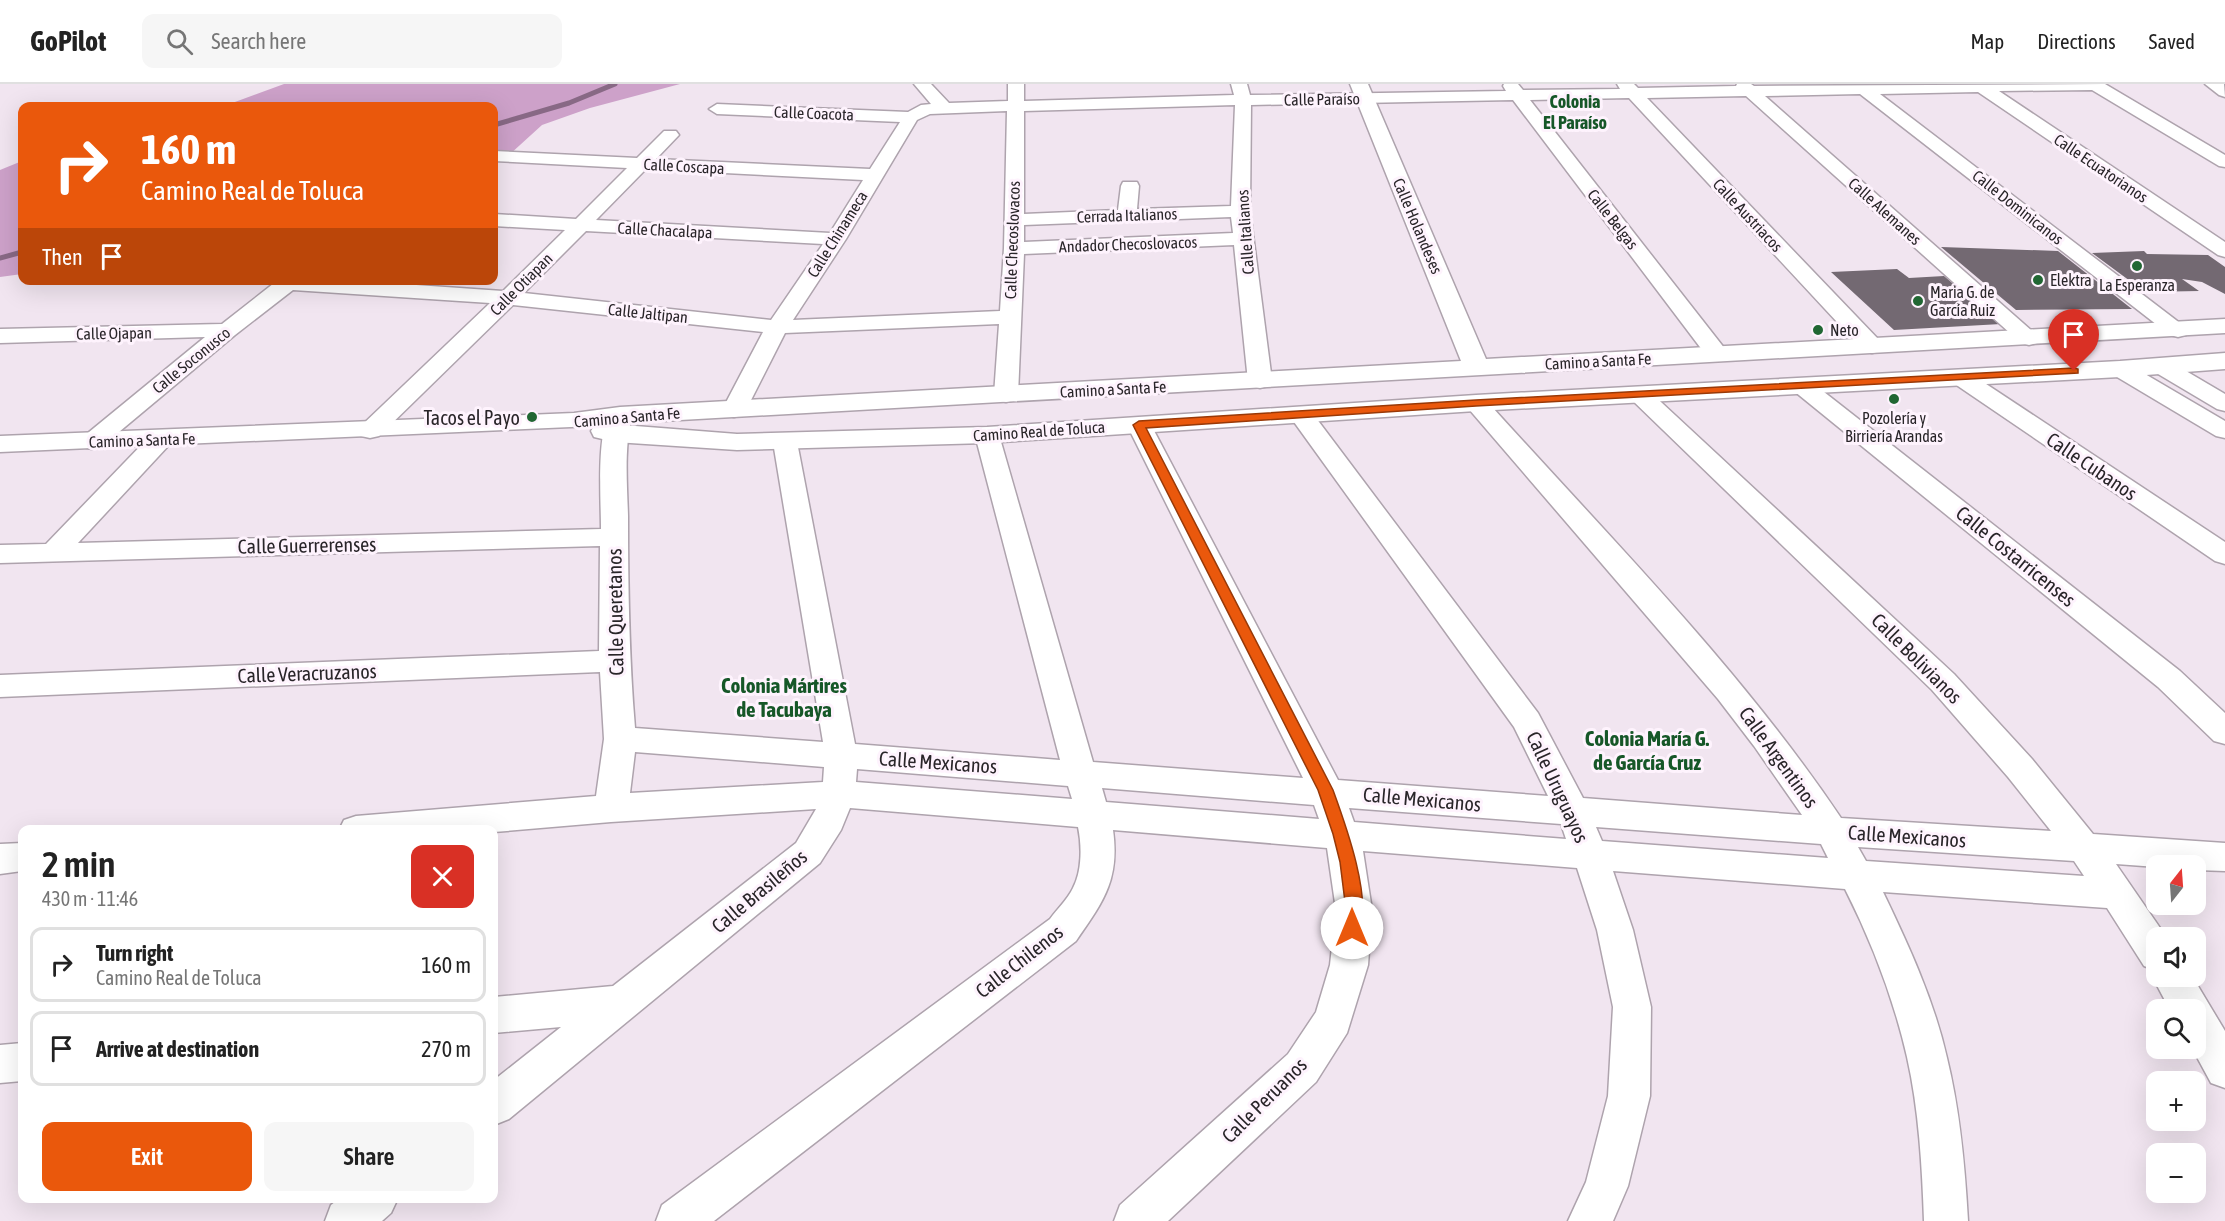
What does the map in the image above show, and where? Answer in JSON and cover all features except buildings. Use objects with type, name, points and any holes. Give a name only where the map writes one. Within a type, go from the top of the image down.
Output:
[{"type":"main road","name":"Calle Holandeses","points":[[1361,91],[1477,368]]},
{"type":"main road","name":"Camino a Santa Fe","points":[[618,425],[734,410],[2225,326]]},
{"type":"main road","name":"Camino Real de Toluca","points":[[574,421],[618,425],[701,441],[784,442],[987,435],[1476,403],[2120,369],[2225,361]]},
{"type":"main road","name":"Camino a Santa Fe","points":[[0,444],[370,431],[574,421]]},
{"type":"street","points":[[922,84],[943,107]]},
{"type":"street","name":"Calle Checoslovacos","points":[[1006,395],[1008,317],[1014,248],[1016,84]]},
{"type":"street","points":[[1126,84],[1128,102]]},
{"type":"street","points":[[2213,84],[2225,92]]},
{"type":"street","points":[[2095,85],[2225,162]]},
{"type":"street","name":"Calle Paraíso","points":[[943,107],[1128,102],[1241,92],[2095,85]]},
{"type":"street","name":"Calle Ecuatorianos","points":[[1980,86],[2225,251]]},
{"type":"street","name":"Calle Dominicanos","points":[[1862,87],[2178,330]]},
{"type":"street","name":"Calle Alemanes","points":[[1746,88],[2029,338]]},
{"type":"street","name":"Calle Austriacos","points":[[1630,89],[1872,346]]},
{"type":"street","name":"Calle Belgas","points":[[1514,90],[1718,354]]},
{"type":"street","name":"Calle Italianos","points":[[1241,92],[1240,211],[1260,381]]},
{"type":"street","points":[[911,117],[927,108],[943,107]]},
{"type":"street","name":"Calle Coacota","points":[[717,109],[911,117]]},
{"type":"street","name":"Calle Chinameca","points":[[734,410],[777,327],[836,239],[911,117]]},
{"type":"street","name":"Calle Otiapan","points":[[370,431],[508,298],[670,135]]},
{"type":"street","points":[[2188,140],[2225,140]]},
{"type":"street","name":"Calle Coscapa","points":[[498,156],[874,175]]},
{"type":"street","points":[[1127,215],[1130,186]]},
{"type":"street","name":"Cerrada Italianos","points":[[1014,220],[1240,211]]},
{"type":"street","name":"Calle Chacalapa","points":[[498,220],[836,239]]},
{"type":"street","name":"Andador Checoslovacos","points":[[1014,248],[1243,239]]},
{"type":"street","name":"Calle Soconusco","points":[[92,442],[227,330],[287,285]]},
{"type":"street","name":"Calle Jaltipan","points":[[332,285],[508,298],[777,327],[1008,317]]},
{"type":"street","name":"Calle Ojapan","points":[[0,336],[227,330]]},
{"type":"street","points":[[2161,366],[2225,404]]},
{"type":"street","points":[[2120,369],[2225,431]]},
{"type":"street","name":"Calle Cubanos","points":[[1960,377],[2225,555]]},
{"type":"street","name":"Calle Costarricenses","points":[[1802,386],[2169,679],[2225,732]]},
{"type":"street","name":"Calle Bolivianos","points":[[1640,394],[1943,681],[2020,768],[2083,848],[2146,938]]},
{"type":"street","name":"Calle Argentinos","points":[[1476,403],[1734,695],[1780,754],[1833,831],[1856,873],[1895,957],[1926,1055],[1944,1166],[1946,1221]]},
{"type":"street","name":"Calle Uruguayos","points":[[1301,415],[1527,721],[1574,811],[1590,855],[1616,930],[1632,1007],[1629,1096],[1606,1186],[1590,1221]]},
{"type":"street","name":"Calle Queretanos","points":[[611,808],[620,739],[614,661],[614,537],[618,425]]},
{"type":"street","name":"Calle Peruanos","points":[[1136,1221],[1302,1068],[1333,1020],[1349,965],[1354,910],[1348,862],[1326,790],[1139,425]]},
{"type":"street","name":"Calle Chilenos","points":[[678,1221],[1063,930],[1090,892],[1098,854],[1094,815],[1080,773],[987,435]]},
{"type":"street","points":[[55,551],[161,439]]},
{"type":"street","name":"Calle Brasileños","points":[[498,1102],[808,853],[829,820],[839,794],[841,754],[784,442]]},
{"type":"street","name":"Calle Guerrerenses","points":[[0,554],[614,537]]},
{"type":"street","name":"Calle Veracruzanos","points":[[0,686],[614,661]]},
{"type":"street","name":"Calle Mexicanos","points":[[620,739],[1326,790],[1833,831],[2225,856]]},
{"type":"street","points":[[414,825],[611,808],[839,794],[1590,855],[2117,894]]},
{"type":"street","points":[[0,859],[18,857]]},
{"type":"street","points":[[498,1016],[623,1003]]},
{"type":"street","points":[[2206,1036],[2225,1069]]},
{"type":"street","points":[[0,1064],[18,1062]]},
{"type":"street","points":[[347,1221],[370,1203]]},
{"type":"shaded area","points":[[284,84],[680,84],[590,108],[542,125],[509,155],[498,154],[498,102],[235,102]]},
{"type":"shaded area","points":[[18,163],[18,275],[0,277],[0,170]]},
{"type":"waterway","points":[[498,124],[569,103],[615,84]]},
{"type":"waterway","points":[[0,258],[18,253]]},
{"type":"place","name":"La Esperanza","points":[[2137,266]]},
{"type":"place","name":"Elektra","points":[[2038,280]]},
{"type":"place","name":"Maria G. de García Ruiz","points":[[1918,301]]},
{"type":"place","name":"Neto","points":[[1818,330]]},
{"type":"place","name":"Pozolería y Birriería Arandas","points":[[1894,399]]},
{"type":"place","name":"Tacos el Payo","points":[[532,417]]},
{"type":"district","name":"Colonia El Paraíso","points":[[1575,111]]},
{"type":"district","name":"Colonia Mártires de Tacubaya","points":[[784,697]]},
{"type":"district","name":"Colonia María G. de García Cruz","points":[[1647,750]]},
{"type":"route","points":[[1352,928],[1354,910],[1348,862],[1326,790],[1139,425],[1476,403],[2074,371]]}]
